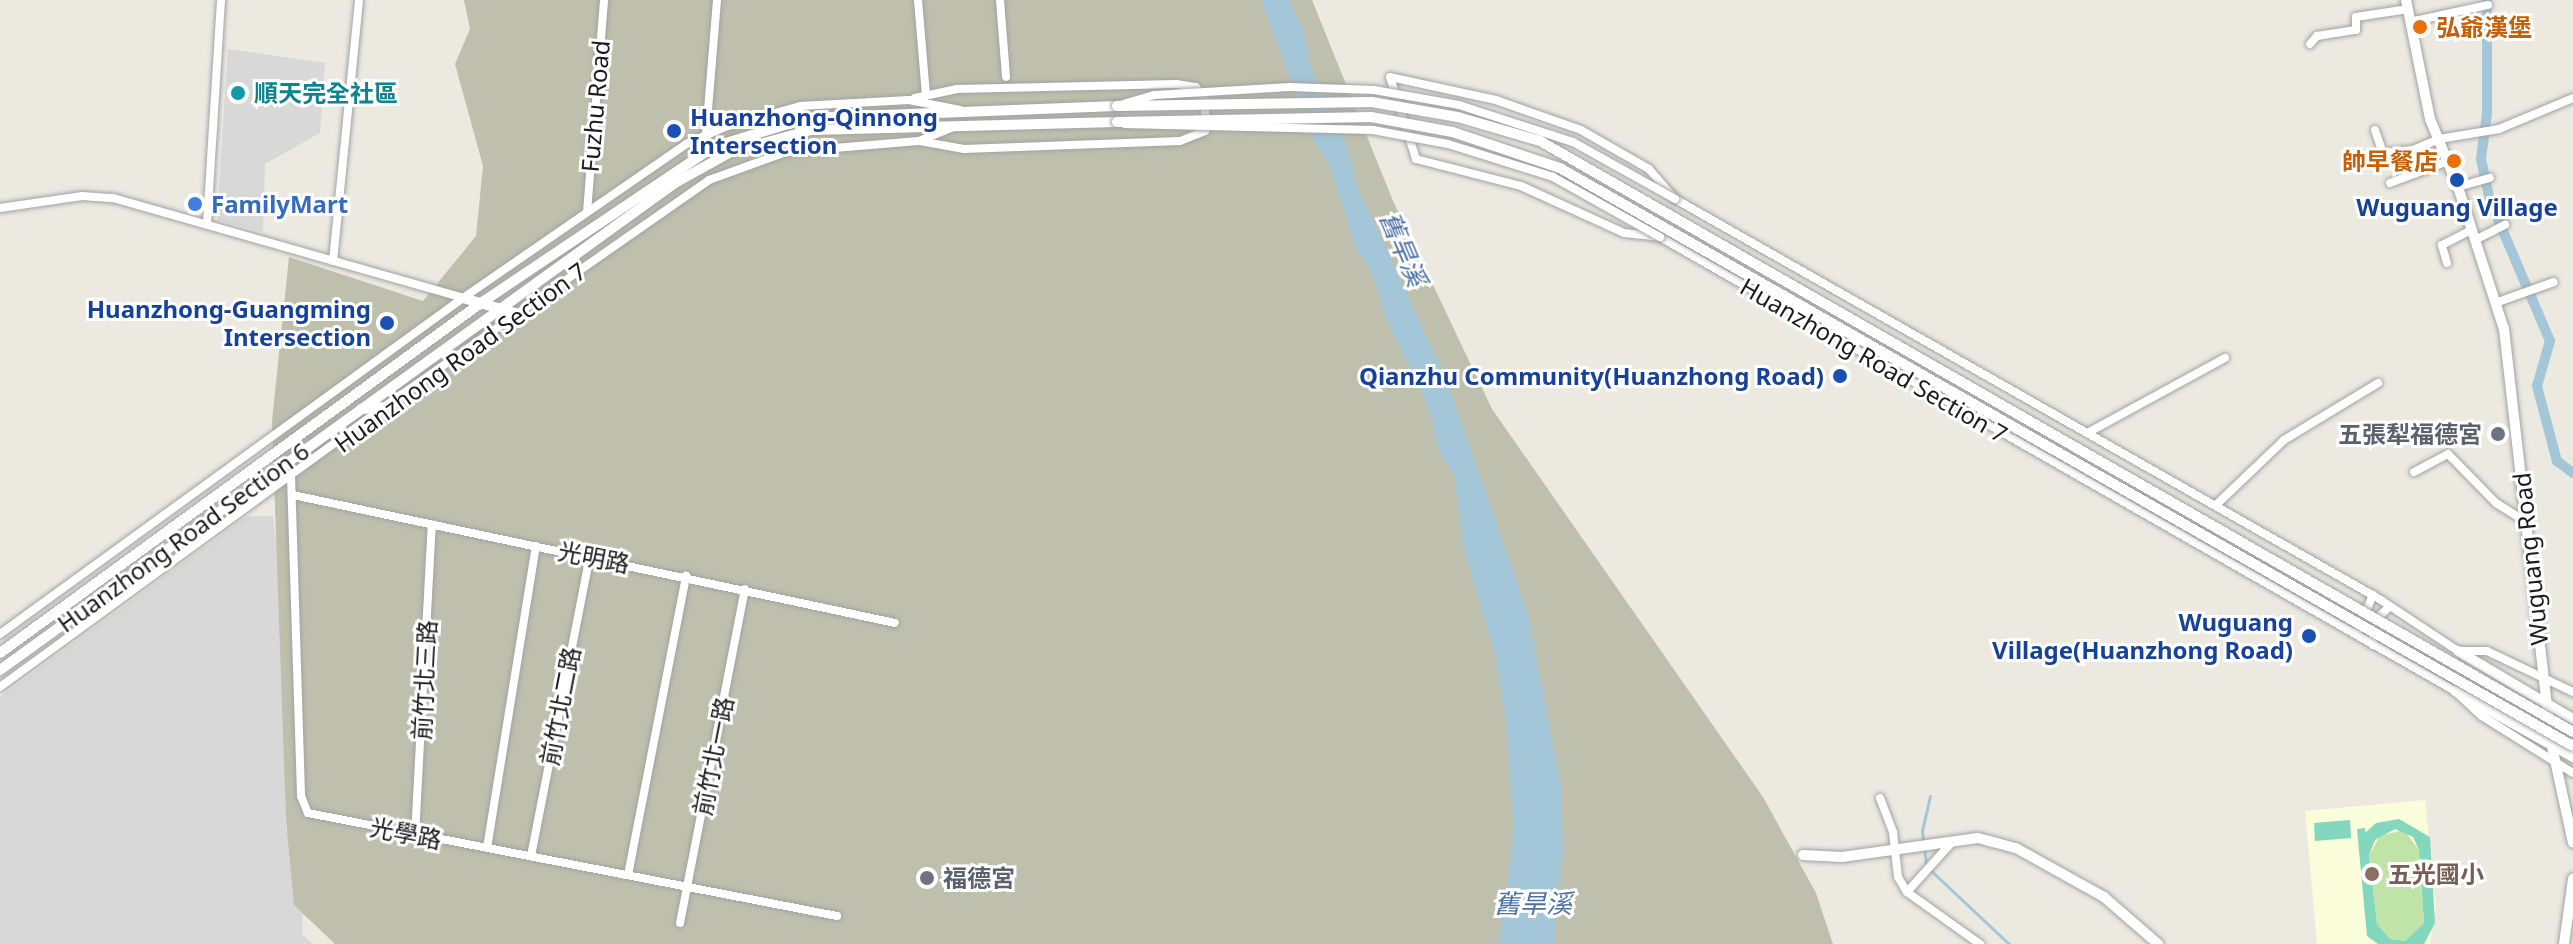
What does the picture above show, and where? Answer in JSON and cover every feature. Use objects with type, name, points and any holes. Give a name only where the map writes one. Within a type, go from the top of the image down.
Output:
[{"type":"street","points":[[207,223],[221,0]]},
{"type":"street","points":[[333,261],[359,0]]},
{"type":"street","name":"Fuzhu Road","points":[[587,212],[604,0]]},
{"type":"street","points":[[706,134],[717,0]]},
{"type":"street","points":[[918,0],[926,96]]},
{"type":"street","points":[[1000,0],[1006,77]]},
{"type":"street","points":[[2310,44],[2317,36],[2356,30],[2356,17],[2407,4]]},
{"type":"street","name":"Wuguang Road","points":[[2407,4],[2430,119],[2458,187],[2498,302],[2514,389],[2551,742],[2559,764],[2573,843]]},
{"type":"street","points":[[2410,22],[2488,5]]},
{"type":"street","points":[[1660,237],[1624,233],[1521,186],[1416,159],[1390,77],[1496,100],[1581,130],[1649,169],[1675,199]]},
{"type":"street","points":[[909,100],[957,89],[1196,87],[1205,100],[1205,131],[1180,141],[964,149],[919,141]]},
{"type":"street","name":"Huanzhong Road Section 7","points":[[1117,106],[1155,95],[1290,87],[1374,90],[1459,105],[1573,142],[2373,595],[2458,651],[2487,651],[2543,675],[2573,692]]},
{"type":"street","points":[[2375,130],[2383,153],[2488,131],[2573,98]]},
{"type":"street","name":"Huanzhong Road Section 7","points":[[800,106],[909,100],[961,110]]},
{"type":"street","name":"Huanzhong Road Section 7","points":[[807,118],[961,110],[1372,102],[1458,117],[1540,141],[2573,732]]},
{"type":"street","name":"Huanzhong Road Section 6","points":[[0,634],[463,298],[587,212],[706,134],[800,106]]},
{"type":"street","name":"Huanzhong Road Section 7","points":[[811,130],[960,124],[1371,117],[1453,132],[1546,162],[2573,753]]},
{"type":"street","name":"Huanzhong Road Section 6","points":[[0,653],[481,303],[713,147],[807,118]]},
{"type":"street","name":"Huanzhong Road Section 7","points":[[1117,122],[1158,129],[1373,130],[1448,144],[1553,177],[2455,691],[2482,716],[2573,773]]},
{"type":"street","name":"Huanzhong Road Section 7","points":[[0,687],[385,407],[709,180],[762,158],[815,145],[919,141],[960,124]]},
{"type":"street","name":"Huanzhong Road Section 6","points":[[0,670],[688,175],[731,152],[811,130]]},
{"type":"street","points":[[2390,183],[2448,161]]},
{"type":"street","points":[[2458,187],[2490,178]]},
{"type":"street","points":[[0,208],[82,196],[113,198],[518,314]]},
{"type":"street","points":[[2447,263],[2442,245],[2505,225]]},
{"type":"street","points":[[2498,302],[2554,282]]},
{"type":"street","points":[[2089,432],[2225,358]]},
{"type":"street","points":[[2216,505],[2284,440],[2378,383]]},
{"type":"street","points":[[359,409],[385,407]]},
{"type":"street","points":[[2414,472],[2448,454],[2496,503],[2526,522]]},
{"type":"street","name":"光學路","points":[[291,476],[304,807],[308,813],[837,916]]},
{"type":"street","name":"光明路","points":[[293,495],[686,576],[895,623]]},
{"type":"street","name":"前竹北三路","points":[[415,835],[432,524]]},
{"type":"street","points":[[487,848],[536,546]]},
{"type":"street","name":"前竹北二路","points":[[531,856],[590,556]]},
{"type":"street","points":[[628,875],[686,576]]},
{"type":"street","name":"前竹北一路","points":[[680,923],[745,589]]},
{"type":"street","points":[[2354,635],[2370,610],[2373,595]]},
{"type":"street","points":[[2373,645],[2373,622],[2390,606]]},
{"type":"street","points":[[2458,651],[2573,719]]},
{"type":"street","points":[[2455,691],[2573,753]]},
{"type":"street","points":[[1880,798],[1894,850],[1909,889],[1980,944]]},
{"type":"street","points":[[1803,855],[1842,857],[1978,838],[2016,848],[2104,897],[2158,944]]},
{"type":"street","points":[[1909,889],[1938,862],[1952,842]]},
{"type":"street","points":[[2564,944],[2573,879]]},
{"type":"shaded area","points":[[464,0],[1312,0],[1393,201],[1492,409],[1763,797],[1816,893],[1833,944],[335,944],[294,905],[286,820],[272,421],[289,257],[423,301],[476,236],[483,166],[455,64],[470,29]]},
{"type":"shaded area","name":"順天完全社區","points":[[228,49],[325,63],[320,133],[265,164],[263,232],[217,220]]},
{"type":"shaded area","points":[[247,516],[273,516],[281,586],[286,831],[306,840],[302,934],[313,944],[0,944],[0,697]]},
{"type":"shaded area","name":"五光國小","points":[[2425,800],[2436,907],[2430,944],[2317,944],[2305,811]]},
{"type":"green space","points":[[2399,819],[2430,837],[2435,923],[2424,944],[2378,944],[2367,936],[2357,829],[2365,828],[2365,833],[2376,823]],"holes":[[[2395,829],[2413,837],[2419,850],[2424,923],[2405,941],[2390,939],[2377,924],[2369,855],[2375,840]]]},
{"type":"green space","points":[[2350,820],[2351,838],[2315,841],[2314,823]]},
{"type":"green space","points":[[2404,830],[2419,850],[2424,923],[2405,941],[2390,939],[2377,924],[2369,855],[2380,836]]},
{"type":"water","name":"舊旱溪","points":[[1261,0],[1289,0],[1303,30],[1311,67],[1347,147],[1359,190],[1447,381],[1528,614],[1561,786],[1563,851],[1554,944],[1499,944],[1514,834],[1506,720],[1496,658],[1464,548],[1454,474],[1440,454],[1428,406],[1386,318],[1372,273],[1356,248],[1330,167],[1314,140]]},
{"type":"waterway","points":[[2487,0],[2487,113],[2481,159],[2490,201],[2550,341],[2537,386],[2557,461],[2573,473]]},
{"type":"waterway","name":"舊旱溪","points":[[1930,796],[1922,831],[1926,866],[2009,944]]},
{"type":"place","name":"弘爺漢堡","points":[[2420,27]]},
{"type":"place","name":"順天完全社區","points":[[238,93]]},
{"type":"place","name":"Huanzhong-Qinnong Intersection","points":[[674,131]]},
{"type":"place","name":"帥早餐店","points":[[2454,161]]},
{"type":"place","name":"Wuguang Village","points":[[2457,180]]},
{"type":"place","name":"FamilyMart","points":[[195,204]]},
{"type":"place","name":"Huanzhong-Guangming Intersection","points":[[387,323]]},
{"type":"place","name":"Qianzhu Community(Huanzhong Road)","points":[[1840,376]]},
{"type":"place","name":"五張犁福德宮","points":[[2498,434]]},
{"type":"place","name":"Wuguang Village(Huanzhong Road)","points":[[2309,636]]},
{"type":"place","name":"五光國小","points":[[2372,874]]},
{"type":"place","name":"福德宮","points":[[927,878]]}]
